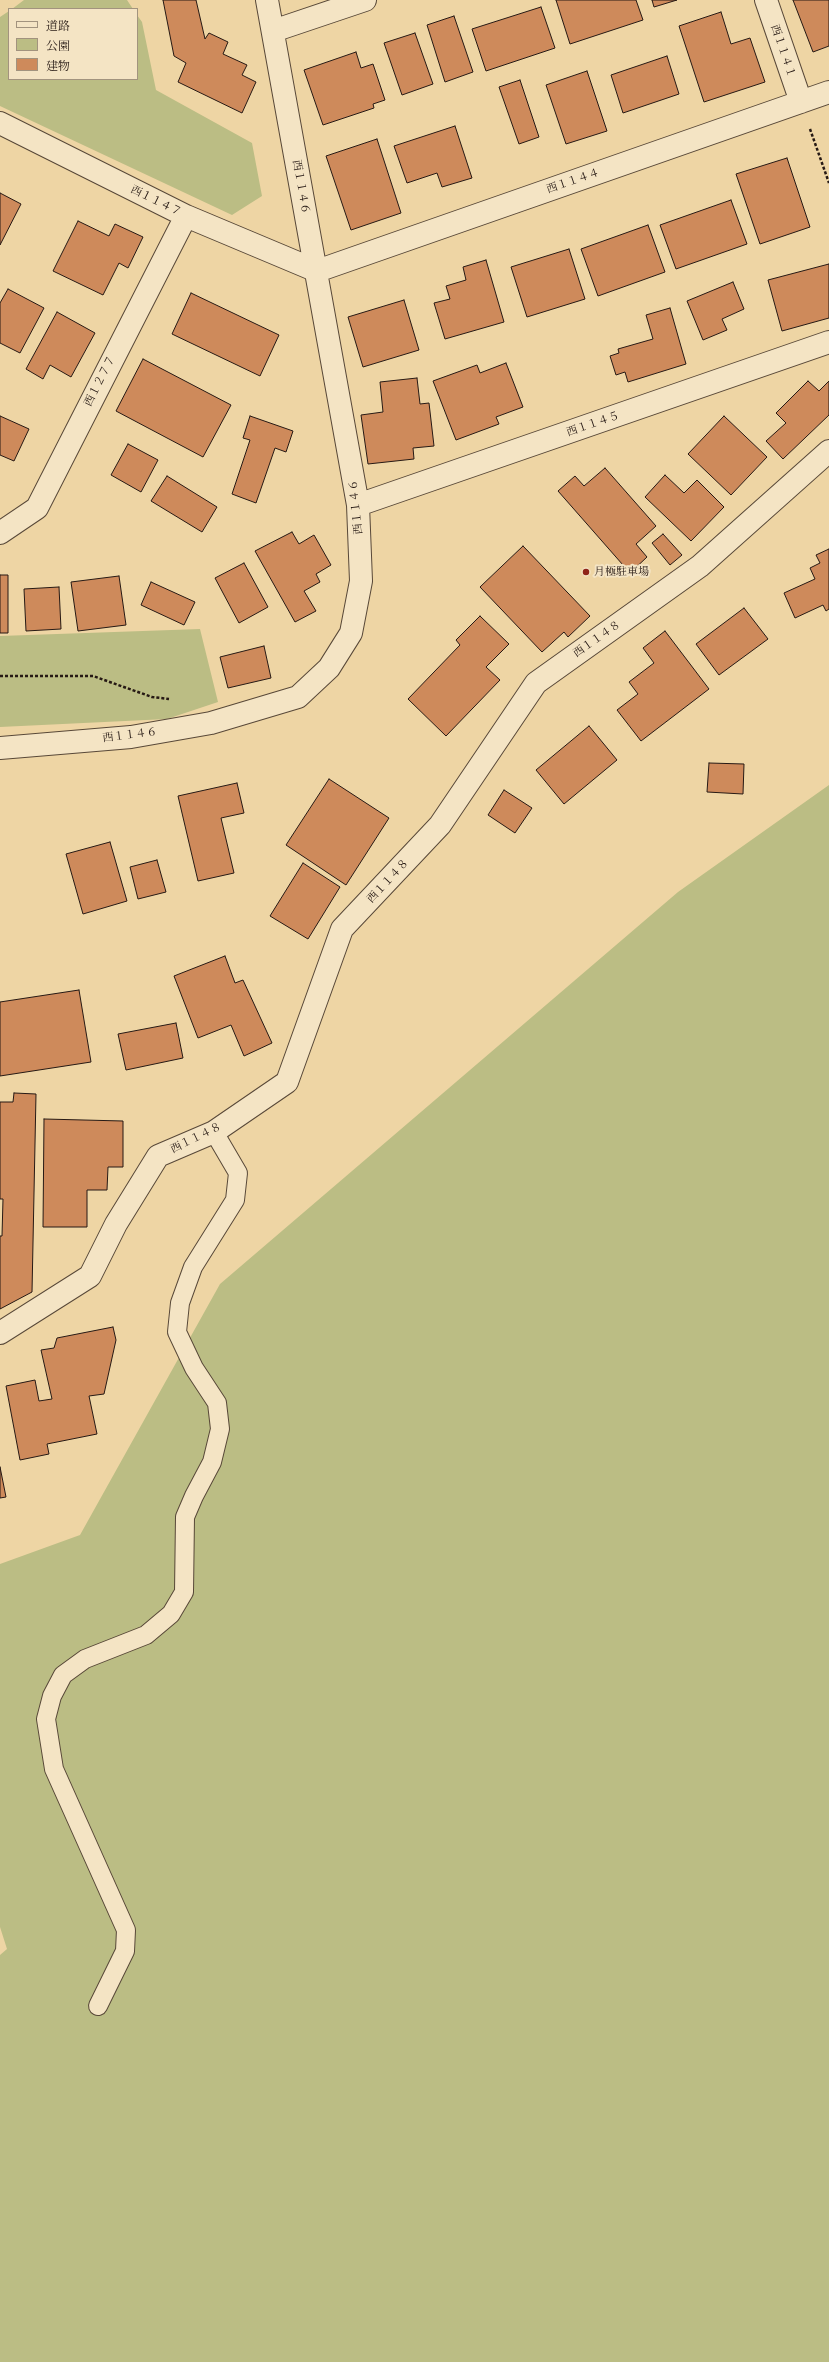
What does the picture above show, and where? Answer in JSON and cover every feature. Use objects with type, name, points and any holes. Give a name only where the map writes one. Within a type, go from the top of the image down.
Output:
[{"type":"street","name":"西１１４６","points":[[0,748],[138,736],[211,723],[298,697],[329,668],[351,633],[361,581],[358,505],[267,0]]},
{"type":"street","points":[[273,31],[365,0]]},
{"type":"street","name":"西１１４１","points":[[766,0],[801,102]]},
{"type":"street","name":"西１１４４","points":[[317,271],[829,92]]},
{"type":"street","name":"西１１４７","points":[[0,123],[186,216],[317,271]]},
{"type":"street","name":"西１２７７","points":[[0,533],[37,508],[186,216]]},
{"type":"street","name":"西１１４５","points":[[358,505],[829,342]]},
{"type":"street","name":"西１１４８","points":[[0,1333],[90,1276],[116,1224],[158,1156],[214,1132],[288,1082],[342,929],[440,825],[536,683],[700,566],[829,451]]},
{"type":"lane","points":[[98,2006],[125,1952],[126,1930],[54,1769],[46,1719],[52,1696],[63,1675],[85,1659],[146,1636],[171,1614],[184,1592],[185,1517],[212,1462],[220,1430],[217,1403],[194,1368],[177,1332],[180,1303],[193,1267],[235,1200],[238,1173],[214,1132]]},
{"type":"path","points":[[812,133],[829,183]]},
{"type":"path","points":[[0,676],[93,676],[152,697],[173,700]]},
{"type":"green space","points":[[24,0],[127,0],[132,8],[13,8]]},
{"type":"green space","points":[[8,12],[8,80],[138,80],[138,16],[142,22],[156,90],[252,143],[262,196],[232,215],[0,106],[0,17]]},
{"type":"green space","points":[[200,629],[218,702],[167,719],[0,727],[0,636]]},
{"type":"green space","points":[[829,785],[829,2362],[0,2362],[0,1955],[7,1949],[0,1927],[0,1564],[80,1535],[220,1284],[678,892]]},
{"type":"building","points":[[163,0],[196,0],[205,39],[209,33],[228,42],[223,54],[247,65],[242,75],[256,82],[242,113],[178,82],[186,63],[174,56]]},
{"type":"building","points":[[556,0],[636,0],[643,20],[570,44]]},
{"type":"building","points":[[652,0],[677,0],[654,7]]},
{"type":"building","points":[[793,0],[829,0],[829,46],[813,52]]},
{"type":"building","points":[[541,7],[555,48],[486,71],[472,29]]},
{"type":"building","points":[[721,12],[731,44],[750,38],[765,82],[704,102],[679,26]]},
{"type":"building","points":[[454,16],[473,72],[445,82],[427,25]]},
{"type":"building","points":[[415,33],[433,84],[402,95],[384,43]]},
{"type":"building","points":[[356,52],[361,68],[373,64],[385,100],[373,104],[374,108],[323,125],[304,70]]},
{"type":"building","points":[[667,56],[679,94],[623,113],[611,75]]},
{"type":"building","points":[[587,71],[607,131],[566,144],[546,85]]},
{"type":"building","points":[[520,80],[539,137],[519,144],[499,87]]},
{"type":"building","points":[[455,126],[472,178],[442,187],[437,173],[407,183],[394,146]]},
{"type":"building","points":[[377,139],[401,213],[351,230],[326,156]]},
{"type":"building","points":[[787,158],[810,227],[760,244],[736,174]]},
{"type":"building","points":[[0,193],[21,204],[0,245]]},
{"type":"building","points":[[731,200],[747,244],[676,269],[660,225]]},
{"type":"building","points":[[78,221],[109,236],[115,224],[143,237],[128,268],[119,263],[103,295],[53,271]]},
{"type":"building","points":[[648,225],[665,272],[598,296],[581,249]]},
{"type":"building","points":[[569,249],[585,299],[527,317],[511,267]]},
{"type":"building","points":[[486,260],[504,322],[445,339],[434,303],[450,299],[446,286],[466,280],[463,267]]},
{"type":"building","points":[[829,264],[829,318],[782,331],[768,280]]},
{"type":"building","points":[[733,282],[744,309],[722,319],[727,330],[703,340],[687,301]]},
{"type":"building","points":[[8,289],[44,308],[20,353],[0,343],[0,303]]},
{"type":"building","points":[[191,293],[279,335],[260,376],[172,334]]},
{"type":"building","points":[[404,300],[419,350],[363,367],[348,317]]},
{"type":"building","points":[[670,308],[686,364],[628,382],[625,372],[616,375],[610,356],[619,353],[618,349],[653,339],[646,315]]},
{"type":"building","points":[[57,312],[95,333],[71,377],[50,365],[43,379],[26,369]]},
{"type":"building","points":[[143,359],[231,405],[203,457],[116,411]]},
{"type":"building","points":[[506,363],[523,407],[496,417],[499,424],[456,440],[433,381],[477,365],[480,373]]},
{"type":"building","points":[[417,378],[420,404],[429,403],[434,446],[413,448],[414,459],[368,464],[361,415],[383,412],[380,382]]},
{"type":"building","points":[[808,381],[819,391],[829,381],[829,415],[783,459],[766,441],[786,423],[776,413]]},
{"type":"building","points":[[0,416],[29,429],[14,461],[0,455]]},
{"type":"building","points":[[250,416],[293,431],[286,452],[275,448],[256,503],[232,494],[250,440],[243,438]]},
{"type":"building","points":[[724,416],[767,457],[731,495],[688,454]]},
{"type":"building","points":[[128,444],[158,460],[141,492],[111,475]]},
{"type":"building","points":[[605,468],[656,526],[636,544],[647,557],[630,573],[558,491],[575,476],[584,486]]},
{"type":"building","points":[[665,475],[684,493],[697,480],[724,507],[691,541],[645,497]]},
{"type":"building","points":[[167,476],[217,507],[202,532],[151,501]]},
{"type":"building","points":[[292,532],[299,544],[314,535],[331,565],[316,574],[320,582],[304,591],[316,611],[295,622],[255,551]]},
{"type":"building","points":[[663,534],[682,555],[670,565],[652,543]]},
{"type":"building","points":[[523,546],[590,616],[568,637],[564,632],[542,652],[480,587]]},
{"type":"building","points":[[829,549],[829,609],[826,611],[823,605],[795,618],[784,593],[815,579],[810,568],[820,563],[816,555]]},
{"type":"building","points":[[244,563],[268,607],[239,623],[215,578]]},
{"type":"building","points":[[0,575],[8,575],[8,633],[0,633]]},
{"type":"building","points":[[119,576],[126,625],[78,631],[71,582]]},
{"type":"building","points":[[151,582],[195,602],[184,625],[141,605]]},
{"type":"building","points":[[59,587],[61,629],[26,631],[24,589]]},
{"type":"building","points":[[744,608],[768,639],[719,675],[696,644]]},
{"type":"building","points":[[480,616],[509,644],[486,667],[500,680],[446,736],[408,699],[460,645],[456,640]]},
{"type":"building","points":[[665,631],[709,689],[641,741],[617,710],[638,694],[629,682],[654,663],[643,648]]},
{"type":"building","points":[[264,646],[271,678],[228,688],[220,657]]},
{"type":"building","points":[[589,726],[617,760],[564,804],[536,770]]},
{"type":"building","points":[[709,763],[744,764],[743,794],[707,792]]},
{"type":"building","points":[[329,779],[389,818],[346,885],[286,845]]},
{"type":"building","points":[[237,783],[244,813],[221,818],[234,873],[198,881],[178,796]]},
{"type":"building","points":[[504,790],[532,808],[515,833],[488,815]]},
{"type":"building","points":[[110,842],[127,901],[83,914],[66,854]]},
{"type":"building","points":[[157,860],[166,892],[138,899],[130,867]]},
{"type":"building","points":[[303,863],[340,887],[308,939],[270,916]]},
{"type":"building","points":[[225,956],[235,983],[243,980],[272,1043],[244,1056],[231,1025],[198,1038],[174,976]]},
{"type":"building","points":[[79,990],[91,1062],[0,1076],[0,1002]]},
{"type":"building","points":[[176,1023],[183,1058],[126,1070],[118,1034]]},
{"type":"building","points":[[14,1093],[36,1094],[32,1292],[0,1309],[0,1236],[2,1236],[3,1199],[0,1199],[0,1102],[13,1102]]},
{"type":"building","points":[[44,1119],[123,1121],[123,1167],[108,1167],[107,1190],[87,1190],[87,1227],[43,1227]]},
{"type":"building","points":[[113,1327],[116,1340],[104,1394],[89,1396],[97,1434],[47,1444],[49,1454],[20,1460],[6,1386],[35,1380],[39,1401],[52,1399],[41,1350],[54,1348],[57,1338]]},
{"type":"building","points":[[0,1467],[6,1497],[0,1498]]},
{"type":"place","name":"月極駐車場","points":[[586,572]]}]
